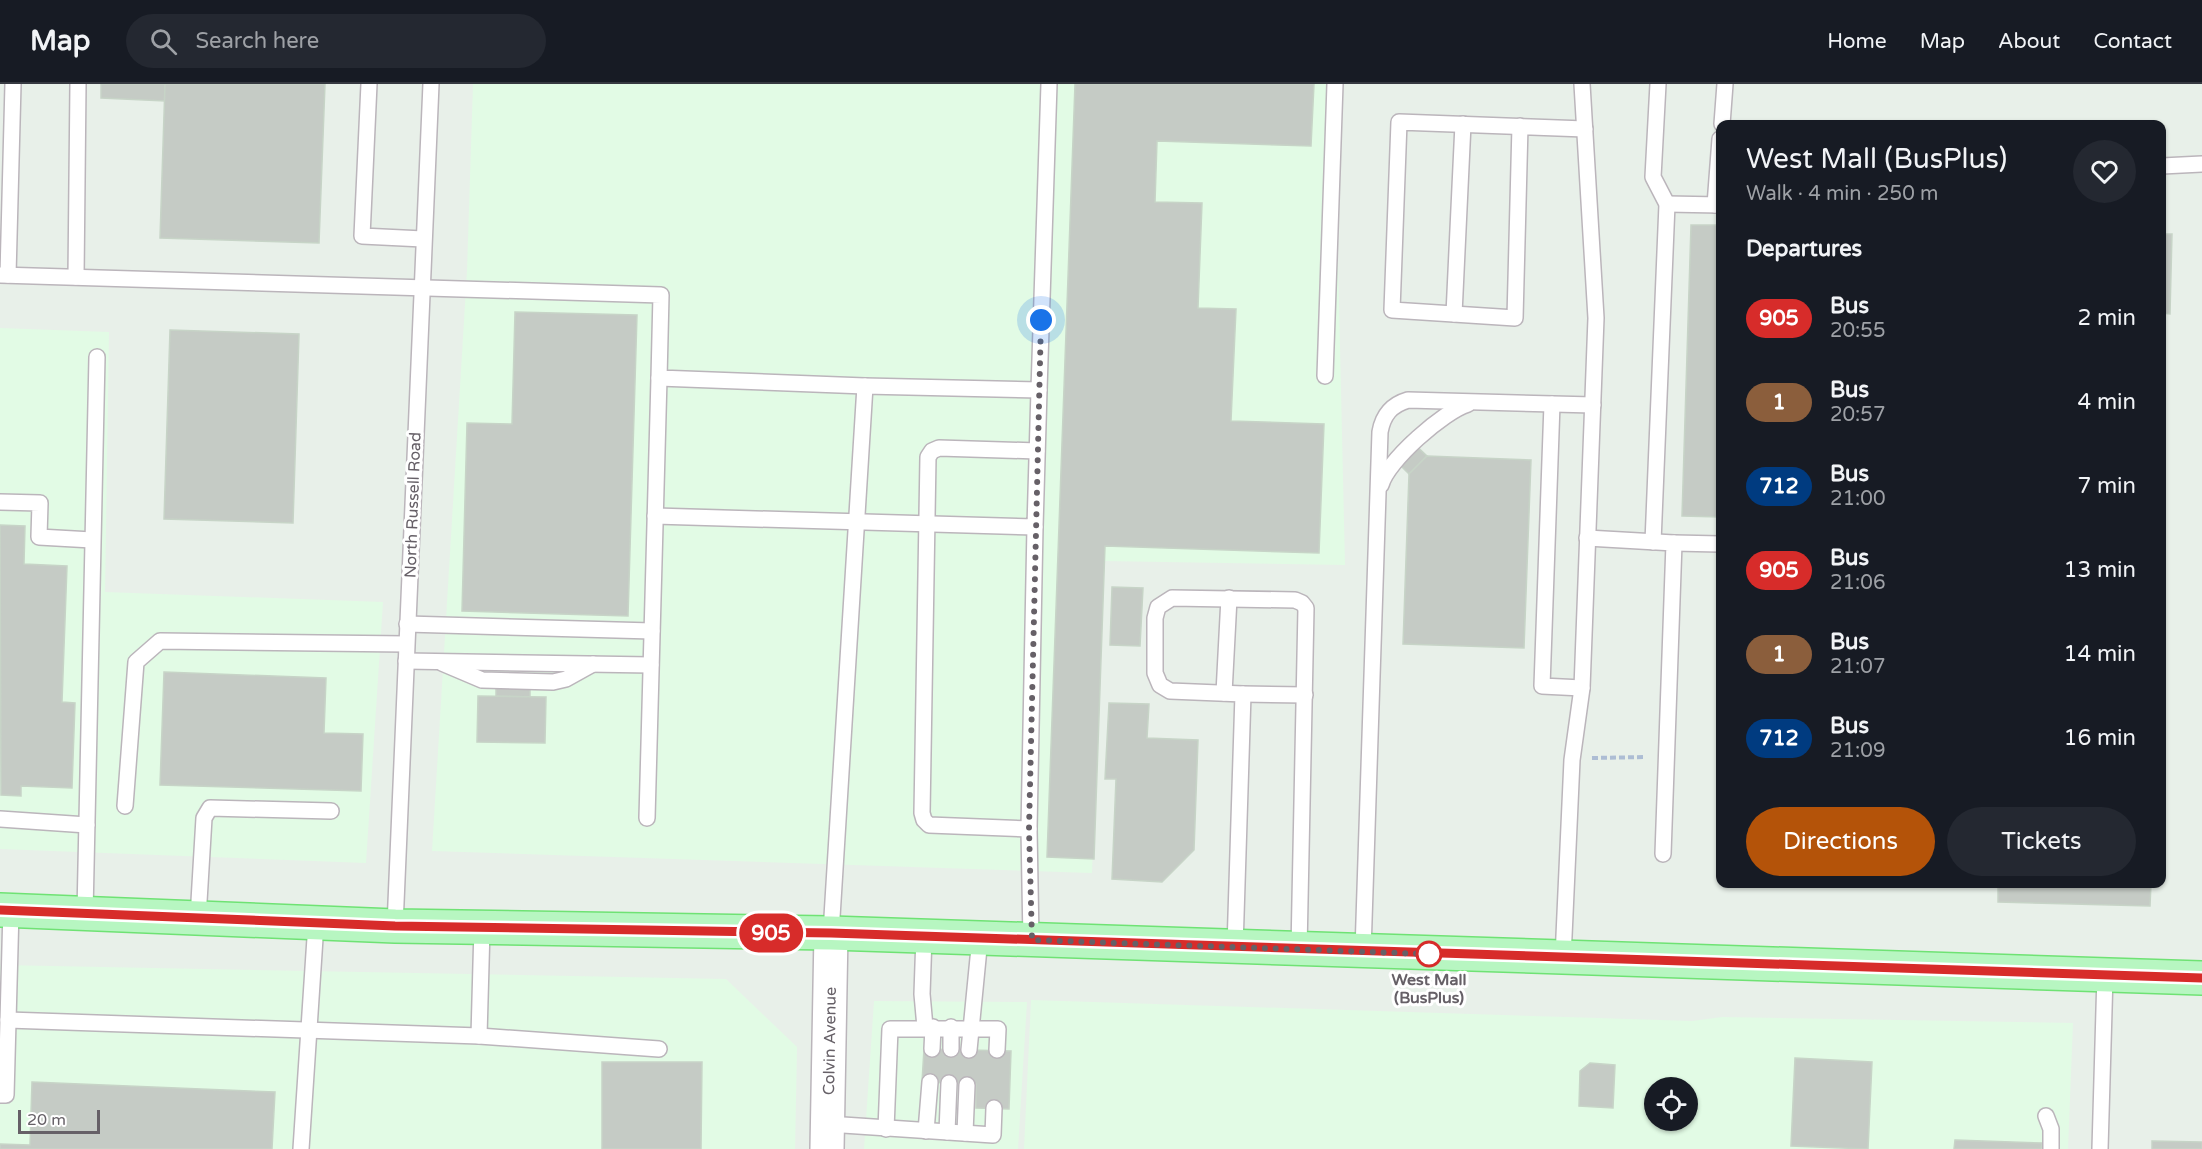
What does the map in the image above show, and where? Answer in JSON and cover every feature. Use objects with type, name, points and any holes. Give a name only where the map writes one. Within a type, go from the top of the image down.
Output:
[{"type":"main road","points":[[6,910],[395,926],[831,933],[2202,978]]},
{"type":"street","name":"Colvin Avenue","points":[[828,1137],[831,933]]},
{"type":"lane","points":[[13,84],[4,275],[661,295],[647,818]]},
{"type":"lane","points":[[76,277],[78,84]]},
{"type":"lane","points":[[369,84],[362,236],[423,239]]},
{"type":"lane","name":"North Russell Road","points":[[395,926],[431,84]]},
{"type":"lane","points":[[1032,940],[1029,829],[1037,452],[1049,84]]},
{"type":"lane","points":[[1325,376],[1335,84]]},
{"type":"lane","points":[[1563,958],[1572,760],[1582,688],[1596,318],[1582,84]]},
{"type":"lane","points":[[1653,542],[1667,204],[1653,177],[1658,84]]},
{"type":"lane","points":[[1722,120],[1725,84]]},
{"type":"lane","points":[[1520,126],[1515,318],[1392,310],[1399,122],[1520,126],[1585,129]]},
{"type":"lane","points":[[1454,314],[1463,124]]},
{"type":"lane","points":[[2166,166],[2202,164]]},
{"type":"lane","points":[[1667,204],[1716,205]]},
{"type":"lane","points":[[85,913],[97,357]]},
{"type":"lane","points":[[659,378],[1039,390]]},
{"type":"lane","points":[[831,933],[865,386]]},
{"type":"lane","points":[[1363,951],[1381,426],[1391,409],[1408,400],[1593,405]]},
{"type":"lane","points":[[1378,500],[1385,472],[1434,424],[1456,408],[1480,402]]},
{"type":"lane","points":[[1552,404],[1542,686],[1582,688]]},
{"type":"lane","points":[[1029,829],[932,825],[923,817],[928,459],[934,449],[1037,452]]},
{"type":"lane","points":[[0,502],[40,503],[39,537],[92,540]]},
{"type":"lane","points":[[655,516],[1035,527]]},
{"type":"lane","points":[[1587,538],[1716,544]]},
{"type":"lane","points":[[1663,854],[1674,543]]},
{"type":"lane","points":[[1224,693],[1229,598]]},
{"type":"lane","points":[[1299,949],[1305,695],[1305,606],[1295,600],[1229,598],[1168,599],[1158,607],[1155,618],[1155,673],[1160,685],[1170,691],[1305,695]]},
{"type":"lane","points":[[407,624],[652,631]]},
{"type":"lane","points":[[125,806],[136,663],[160,641],[406,644]]},
{"type":"lane","points":[[406,661],[651,665]]},
{"type":"lane","points":[[1235,947],[1242,694]]},
{"type":"lane","points":[[198,918],[204,818],[210,808],[331,812]]},
{"type":"lane","points":[[0,819],[87,825]]},
{"type":"lane","points":[[0,1095],[6,1095],[8,1020],[6,910]]},
{"type":"lane","points":[[301,1149],[316,923]]},
{"type":"lane","points":[[479,1036],[482,928]]},
{"type":"lane","points":[[924,936],[922,994],[932,1049]]},
{"type":"lane","points":[[969,1050],[980,938]]},
{"type":"lane","points":[[2100,1149],[2105,975]]},
{"type":"lane","points":[[8,1020],[479,1036],[659,1049]]},
{"type":"lane","points":[[886,1130],[890,1029],[929,1027],[998,1029],[997,1050]]},
{"type":"lane","points":[[951,1028],[951,1050]]},
{"type":"lane","points":[[926,1131],[930,1082]]},
{"type":"lane","points":[[947,1132],[949,1083]]},
{"type":"lane","points":[[965,1133],[967,1085]]},
{"type":"lane","points":[[828,1137],[886,1130],[993,1135],[994,1108]]},
{"type":"lane","points":[[2046,1116],[2051,1129],[2051,1149]]},
{"type":"path","points":[[1603,757],[1666,758]]},
{"type":"shaded area","points":[[473,84],[1334,84],[1345,565],[1102,561],[1092,873],[432,851],[467,271]]},
{"type":"shaded area","points":[[0,328],[109,332],[105,592],[383,602],[366,863],[0,849]]},
{"type":"shaded area","points":[[0,965],[726,979],[797,1047],[795,1149],[0,1149]]},
{"type":"shaded area","points":[[1031,1000],[1692,1021],[1722,1017],[2073,1023],[2068,1149],[1024,1149]]},
{"type":"shaded area","points":[[874,1001],[1027,1002],[1018,1149],[864,1149]]},
{"type":"building","points":[[101,84],[165,84],[165,101],[101,98]]},
{"type":"building","points":[[165,84],[325,84],[319,243],[160,238]]},
{"type":"building","points":[[1075,84],[1314,84],[1311,146],[1157,141],[1155,202],[1202,203],[1198,308],[1236,309],[1231,421],[1324,424],[1319,553],[1105,546],[1094,859],[1047,857]]},
{"type":"building","points":[[1691,225],[1716,225],[1716,517],[1682,516]]},
{"type":"building","points":[[2166,234],[2172,234],[2170,314],[2166,314]]},
{"type":"building","points":[[515,312],[637,315],[628,616],[462,611],[467,423],[512,424]]},
{"type":"building","points":[[170,330],[299,334],[293,523],[164,519]]},
{"type":"building","points":[[1407,437],[1427,456],[1409,474],[1390,455]]},
{"type":"building","points":[[1427,456],[1531,460],[1524,648],[1403,644],[1409,474]]},
{"type":"building","points":[[0,525],[25,526],[24,564],[67,566],[62,702],[75,703],[72,788],[21,786],[21,796],[1,795]]},
{"type":"building","points":[[1112,587],[1143,588],[1140,646],[1110,645]]},
{"type":"building","points":[[164,672],[326,678],[324,733],[363,734],[361,791],[160,785]]},
{"type":"building","points":[[496,675],[530,676],[530,697],[496,696]]},
{"type":"building","points":[[478,696],[546,697],[545,743],[477,742]]},
{"type":"building","points":[[1109,703],[1149,704],[1147,738],[1198,740],[1194,850],[1162,882],[1112,879],[1116,779],[1105,779]]},
{"type":"building","points":[[1998,888],[2151,888],[2150,906],[1998,902]]},
{"type":"building","points":[[924,1049],[1011,1051],[1009,1109],[976,1108],[976,1084],[922,1082]]},
{"type":"building","points":[[1795,1058],[1872,1062],[1868,1149],[1791,1146]]},
{"type":"building","points":[[602,1062],[702,1062],[701,1149],[602,1149]]},
{"type":"building","points":[[1590,1063],[1615,1065],[1613,1108],[1579,1106],[1580,1071]]},
{"type":"building","points":[[32,1082],[275,1092],[272,1149],[0,1149],[0,1144],[30,1145]]},
{"type":"building","points":[[1955,1140],[2042,1143],[2041,1149],[1954,1149]]},
{"type":"building","points":[[2152,1141],[2202,1142],[2202,1149],[2152,1149]]},
{"type":"bus line","name":"905","points":[[0,910],[395,926],[831,933],[2202,978]]},
{"type":"place","name":"West Mall (BusPlus)","points":[[1429,954]]},
{"type":"route","points":[[1041,320],[1029,829],[1032,940],[1431,954],[1429,954]]}]
